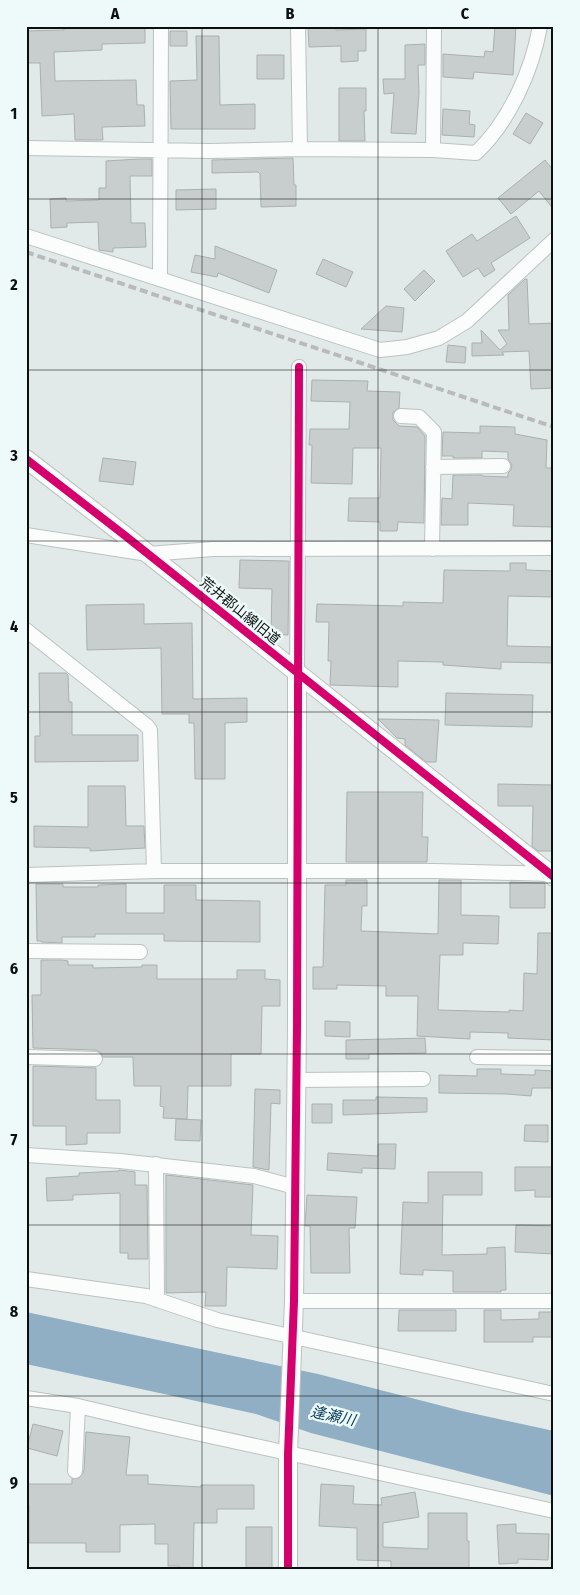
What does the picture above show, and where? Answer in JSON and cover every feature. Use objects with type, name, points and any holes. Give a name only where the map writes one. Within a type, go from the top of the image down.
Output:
[{"type":"street","points":[[160,278],[161,26]]},
{"type":"street","points":[[298,26],[300,149]]},
{"type":"street","points":[[433,150],[434,26]]},
{"type":"street","points":[[26,148],[210,151],[300,149],[433,150],[476,153],[487,143],[505,119],[536,51],[540,26]]},
{"type":"street","points":[[26,236],[380,350],[407,347],[439,338],[468,321],[485,302],[554,240]]},
{"type":"street","points":[[288,1569],[288,1454],[294,1301],[299,367]]},
{"type":"street","points":[[401,416],[418,417],[434,432],[432,549]]},
{"type":"street","name":"荒井郡山線旧道","points":[[26,459],[552,875]]},
{"type":"street","points":[[433,466],[503,466]]},
{"type":"street","points":[[26,535],[148,554],[213,549],[554,548]]},
{"type":"street","points":[[26,630],[150,730],[154,871]]},
{"type":"street","points":[[26,875],[154,871],[435,871],[552,875]]},
{"type":"street","points":[[26,951],[140,952]]},
{"type":"street","points":[[26,1057],[95,1059]]},
{"type":"street","points":[[477,1057],[554,1058]]},
{"type":"street","points":[[296,1080],[423,1079]]},
{"type":"street","points":[[26,1155],[120,1160],[156,1164],[254,1176],[295,1187]]},
{"type":"street","points":[[156,1164],[157,1300]]},
{"type":"street","points":[[26,1279],[146,1296],[217,1320],[554,1394]]},
{"type":"street","points":[[294,1301],[554,1301]]},
{"type":"street","points":[[26,1398],[78,1406],[288,1454],[554,1511]]},
{"type":"street","points":[[75,1471],[78,1406]]},
{"type":"water","name":"逢瀬川","points":[[26,1312],[318,1374],[462,1411],[554,1431],[554,1496],[311,1433],[256,1414],[26,1364]]},
{"type":"building","points":[[145,26],[145,43],[102,44],[102,50],[54,52],[55,81],[136,80],[137,105],[144,105],[145,126],[102,127],[103,140],[75,140],[74,114],[42,116],[40,63],[27,63],[26,31],[64,30],[64,27]]},
{"type":"building","points":[[308,26],[336,26],[336,30],[366,29],[366,51],[358,51],[358,61],[341,62],[341,46],[309,47]]},
{"type":"building","points":[[495,26],[516,26],[513,75],[474,72],[473,79],[443,77],[443,54],[484,57],[485,51],[493,52]]},
{"type":"building","points":[[170,31],[187,31],[187,46],[170,46]]},
{"type":"building","points":[[196,36],[219,36],[220,105],[255,104],[255,129],[171,129],[170,81],[197,80]]},
{"type":"building","points":[[425,44],[425,65],[418,65],[419,93],[416,134],[391,133],[394,93],[384,94],[383,79],[405,79],[405,45]]},
{"type":"building","points":[[257,55],[284,55],[284,79],[257,79]]},
{"type":"building","points":[[339,88],[366,88],[366,111],[364,111],[365,141],[339,141]]},
{"type":"building","points":[[443,109],[470,111],[469,124],[475,125],[474,137],[442,135]]},
{"type":"building","points":[[526,113],[543,123],[530,144],[513,134]]},
{"type":"building","points":[[293,158],[296,206],[261,207],[260,174],[258,172],[212,173],[212,160]]},
{"type":"building","points":[[152,159],[152,176],[130,176],[131,223],[145,223],[146,247],[113,248],[113,252],[99,250],[98,222],[67,223],[67,227],[51,228],[50,199],[66,198],[66,201],[99,200],[99,188],[106,188],[106,161]]},
{"type":"building","points":[[545,160],[554,171],[554,210],[539,191],[511,214],[498,198]]},
{"type":"building","points":[[216,189],[216,209],[176,210],[176,190]]},
{"type":"building","points":[[516,216],[530,238],[491,263],[495,270],[484,277],[478,268],[463,277],[446,251],[472,234],[477,241]]},
{"type":"building","points":[[215,246],[277,270],[269,293],[218,273],[217,277],[191,272],[195,255],[215,259]]},
{"type":"building","points":[[323,259],[353,272],[346,287],[316,274]]},
{"type":"building","points":[[424,270],[435,281],[415,301],[404,289]]},
{"type":"building","points":[[527,279],[529,324],[554,323],[554,348],[552,348],[554,388],[531,389],[529,351],[502,352],[504,355],[472,356],[472,343],[482,343],[481,330],[500,350],[507,344],[498,330],[509,330],[508,295]]},
{"type":"building","points":[[386,306],[404,308],[402,332],[361,329]]},
{"type":"building","points":[[448,345],[466,347],[465,363],[446,362]]},
{"type":"building","points":[[312,380],[368,381],[367,391],[400,392],[399,408],[393,412],[393,420],[399,426],[417,427],[425,436],[424,523],[398,522],[397,531],[380,531],[380,522],[348,521],[349,498],[380,498],[381,448],[353,448],[352,484],[311,483],[312,445],[309,445],[310,429],[349,429],[350,402],[311,401]]},
{"type":"building","points":[[480,426],[515,427],[515,434],[547,440],[546,468],[554,468],[554,527],[513,526],[514,505],[468,503],[468,525],[441,525],[442,498],[452,499],[453,475],[508,477],[508,473],[511,470],[512,465],[508,459],[508,452],[482,451],[482,458],[442,456],[443,432],[480,433]]},
{"type":"building","points":[[103,458],[136,462],[133,485],[99,481]]},
{"type":"building","points":[[240,560],[289,561],[288,635],[271,634],[272,589],[239,588]]},
{"type":"building","points":[[510,563],[526,563],[526,570],[554,571],[554,597],[508,596],[507,646],[554,647],[554,663],[501,662],[501,669],[443,665],[443,662],[398,661],[398,687],[330,685],[331,661],[328,661],[329,622],[316,622],[317,604],[403,606],[403,602],[443,603],[444,570],[510,571]]},
{"type":"building","points":[[144,604],[144,624],[192,623],[193,699],[247,698],[247,722],[225,723],[225,779],[195,779],[194,723],[189,723],[189,714],[162,714],[161,648],[87,650],[86,605]]},
{"type":"building","points":[[39,673],[66,673],[68,675],[69,702],[72,702],[72,735],[138,735],[138,761],[35,762],[35,736],[40,736]]},
{"type":"building","points":[[446,693],[533,695],[532,727],[445,725]]},
{"type":"building","points":[[378,719],[439,720],[436,762],[426,762],[405,745],[405,739],[397,738]]},
{"type":"building","points":[[498,784],[554,785],[554,851],[538,851],[532,846],[533,806],[498,806]]},
{"type":"building","points":[[88,786],[125,786],[126,826],[144,826],[145,848],[90,851],[90,848],[34,847],[34,826],[88,827]]},
{"type":"building","points":[[347,792],[423,792],[422,837],[428,837],[427,862],[346,862]]},
{"type":"building","points":[[346,880],[367,880],[367,906],[362,906],[361,931],[438,934],[439,880],[461,880],[461,915],[499,916],[498,944],[463,943],[463,955],[440,955],[438,1010],[523,1011],[524,973],[537,974],[538,933],[554,933],[554,1040],[508,1038],[508,1033],[470,1032],[470,1039],[417,1036],[418,996],[386,996],[386,986],[337,985],[337,989],[313,989],[313,967],[323,967],[325,885],[346,885]]},
{"type":"building","points":[[510,882],[544,883],[545,908],[510,908]]},
{"type":"building","points":[[36,884],[63,884],[63,887],[98,887],[98,885],[126,884],[126,913],[164,913],[164,885],[196,885],[196,900],[260,901],[260,942],[164,941],[164,934],[95,934],[95,937],[62,937],[62,943],[37,941]]},
{"type":"building","points":[[41,960],[62,960],[68,961],[68,965],[93,965],[93,968],[157,965],[157,979],[237,979],[237,970],[265,970],[265,979],[280,980],[280,1006],[262,1006],[261,1054],[231,1054],[231,1086],[188,1086],[187,1119],[163,1118],[164,1107],[160,1106],[161,1086],[134,1086],[133,1057],[103,1057],[100,1052],[95,1050],[33,1048],[32,995],[41,995]]},
{"type":"building","points":[[325,1021],[350,1022],[350,1037],[325,1036]]},
{"type":"building","points":[[425,1038],[426,1053],[369,1054],[369,1059],[346,1059],[346,1040]]},
{"type":"building","points":[[33,1066],[96,1068],[96,1100],[120,1100],[120,1133],[87,1133],[87,1144],[66,1145],[66,1126],[33,1126]]},
{"type":"building","points":[[477,1069],[501,1069],[501,1074],[535,1075],[535,1070],[554,1071],[554,1088],[532,1088],[531,1096],[439,1093],[439,1075],[477,1076]]},
{"type":"building","points":[[255,1089],[280,1090],[280,1104],[271,1103],[269,1170],[253,1167]]},
{"type":"building","points":[[376,1097],[427,1098],[427,1112],[343,1115],[343,1100],[376,1100]]},
{"type":"building","points":[[312,1104],[332,1104],[332,1123],[312,1123]]},
{"type":"building","points":[[176,1119],[201,1120],[200,1141],[175,1140]]},
{"type":"building","points":[[525,1125],[548,1125],[548,1142],[524,1141]]},
{"type":"building","points":[[378,1144],[396,1144],[395,1169],[362,1168],[362,1173],[327,1170],[328,1153],[378,1156]]},
{"type":"building","points":[[515,1167],[554,1167],[554,1197],[535,1197],[535,1190],[515,1191]]},
{"type":"building","points":[[119,1170],[135,1172],[135,1185],[147,1185],[148,1259],[128,1259],[128,1253],[120,1253],[120,1193],[73,1195],[73,1200],[47,1201],[46,1178],[79,1176],[79,1173]]},
{"type":"building","points":[[428,1172],[482,1172],[482,1195],[443,1195],[442,1255],[487,1254],[487,1248],[505,1247],[506,1290],[501,1290],[501,1292],[453,1292],[453,1271],[423,1270],[423,1275],[400,1274],[403,1202],[428,1203]]},
{"type":"building","points":[[166,1175],[253,1185],[251,1235],[278,1236],[277,1269],[227,1267],[226,1306],[205,1306],[206,1292],[166,1293]]},
{"type":"building","points":[[307,1195],[357,1197],[355,1228],[349,1228],[350,1273],[311,1273],[310,1226],[305,1226]]},
{"type":"building","points":[[516,1225],[554,1226],[554,1254],[515,1252]]},
{"type":"building","points":[[399,1310],[456,1310],[456,1331],[398,1331]]},
{"type":"building","points":[[484,1310],[501,1310],[501,1320],[539,1319],[539,1312],[553,1312],[553,1337],[533,1337],[533,1342],[484,1342]]},
{"type":"building","points":[[33,1424],[63,1431],[57,1456],[27,1448]]},
{"type":"building","points":[[86,1432],[130,1437],[126,1475],[148,1475],[148,1484],[201,1487],[201,1485],[254,1485],[254,1509],[217,1509],[217,1523],[194,1523],[193,1569],[179,1569],[179,1566],[168,1566],[168,1544],[155,1544],[155,1524],[120,1525],[120,1552],[86,1552],[86,1543],[29,1543],[27,1484],[72,1484],[72,1479],[79,1478],[84,1471]]},
{"type":"building","points":[[321,1484],[354,1486],[353,1504],[382,1505],[381,1498],[415,1492],[419,1517],[383,1523],[383,1547],[428,1549],[428,1513],[467,1513],[469,1569],[391,1569],[391,1561],[357,1560],[357,1528],[319,1526]]},
{"type":"building","points":[[516,1524],[516,1533],[549,1534],[548,1560],[518,1559],[518,1563],[499,1564],[497,1525]]},
{"type":"building","points":[[246,1527],[272,1527],[272,1569],[246,1569]]},
{"type":"railway","points":[[26,252],[554,427]]},
{"type":"cycle path","points":[[288,1569],[288,1454],[294,1301],[297,1027],[299,367]]},
{"type":"cycle path","points":[[26,459],[554,877]]}]
